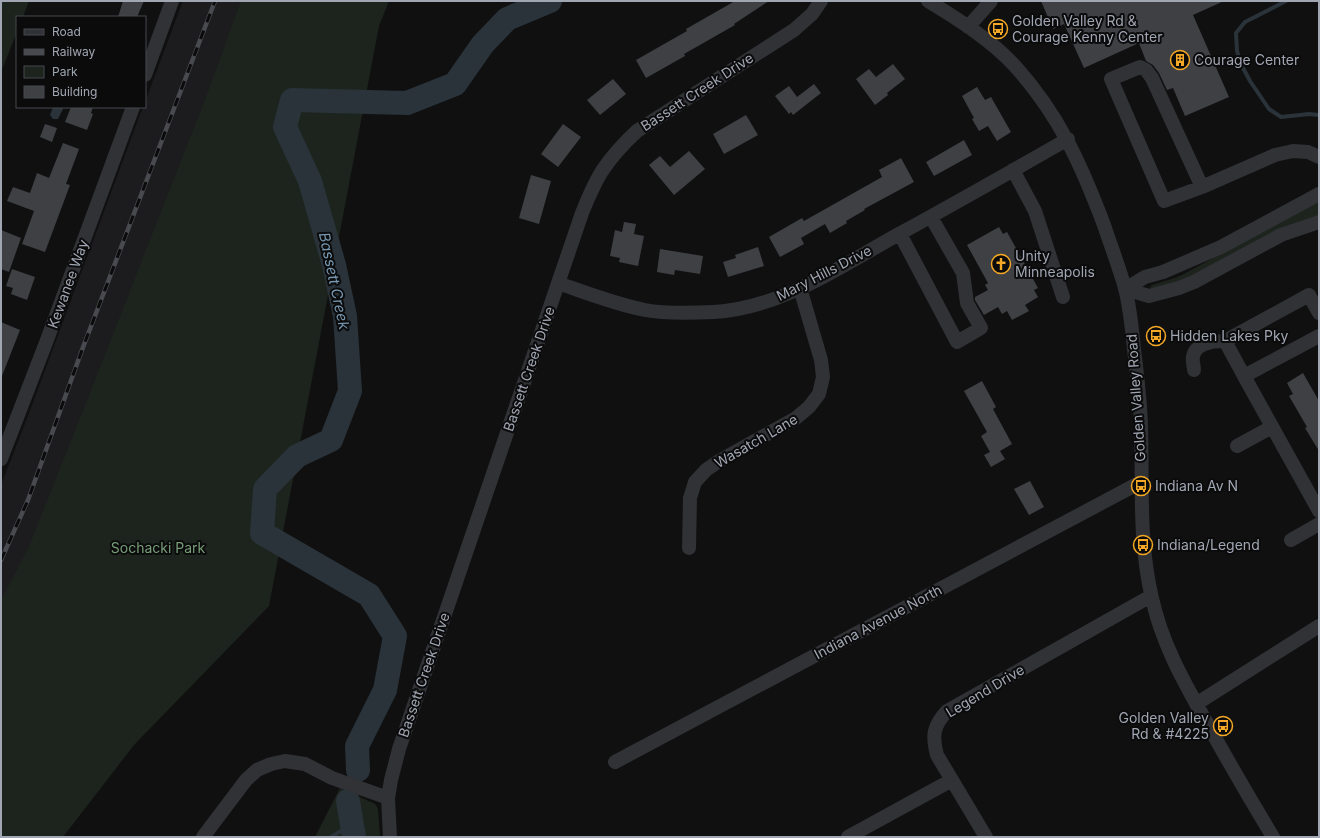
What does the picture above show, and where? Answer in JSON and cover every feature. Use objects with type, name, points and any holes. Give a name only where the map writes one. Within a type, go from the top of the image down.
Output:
[{"type":"street","points":[[146,72],[172,1]]},
{"type":"street","name":"Bassett Creek Drive","points":[[390,837],[388,798],[399,750],[558,283],[590,194],[602,171],[618,150],[637,131],[794,30],[812,14],[821,1]]},
{"type":"street","name":"Golden Valley Road","points":[[928,1],[988,42],[1013,64],[1035,90],[1053,114],[1068,139],[1096,202],[1125,290],[1130,318],[1141,422],[1142,532],[1151,596],[1171,657],[1196,704],[1273,837]]},
{"type":"street","points":[[968,27],[991,1]]},
{"type":"street","points":[[1202,187],[1152,78],[1146,70],[1140,67],[1111,79],[1164,201],[1202,187],[1275,155],[1293,151],[1308,152],[1319,157]]},
{"type":"street","name":"Kewanee Way","points":[[1,459],[47,340],[133,108]]},
{"type":"street","name":"Mary Hills Drive","points":[[558,283],[612,302],[646,310],[715,312],[750,306],[784,296],[815,281],[1068,139]]},
{"type":"street","points":[[1013,170],[1035,211],[1063,298]]},
{"type":"street","points":[[1125,290],[1145,277],[1163,272],[1221,247],[1319,194]]},
{"type":"street","points":[[900,234],[957,342],[981,328],[968,303],[963,273],[931,217]]},
{"type":"street","points":[[1125,290],[1149,296],[1179,288],[1194,282],[1281,235],[1319,222]]},
{"type":"street","name":"Wasatch Lane","points":[[689,548],[690,498],[696,482],[706,470],[719,461],[796,418],[809,407],[819,394],[823,377],[821,360],[800,288]]},
{"type":"street","points":[[1194,370],[1192,357],[1204,344],[1225,341],[1309,295],[1319,313]]},
{"type":"street","points":[[1244,376],[1319,336]]},
{"type":"street","points":[[1225,341],[1319,511]]},
{"type":"street","points":[[1238,446],[1272,427]]},
{"type":"street","name":"Indiana Avenue North","points":[[615,762],[1141,482]]},
{"type":"street","points":[[1291,540],[1319,524]]},
{"type":"street","name":"Legend Drive","points":[[986,837],[937,755],[934,743],[934,733],[938,720],[947,711],[1151,596]]},
{"type":"street","points":[[1196,704],[1319,626]]},
{"type":"street","points":[[203,837],[246,780],[257,770],[271,764],[285,761],[305,764],[332,778],[388,798]]},
{"type":"street","points":[[848,837],[952,780]]},
{"type":"shaded area","points":[[183,1],[250,1],[1,629],[1,485],[143,108],[146,108],[146,99]]},
{"type":"shaded area","points":[[53,108],[64,108],[58,119],[53,119],[50,115]]},
{"type":"green space","points":[[1,1],[29,1],[23,16],[16,16],[16,34],[1,72]]},
{"type":"green space","name":"Sochacki Park","points":[[241,1],[389,1],[379,26],[269,606],[134,745],[63,837],[1,837],[1,600],[28,549],[206,97]]},
{"type":"green space","points":[[1319,200],[1319,217],[1186,282],[1151,289],[1150,287],[1152,285],[1184,274]]},
{"type":"green space","points":[[340,788],[375,804],[378,809],[380,837],[315,837]]},
{"type":"building","points":[[123,1],[144,1],[137,16],[118,16]]},
{"type":"building","points":[[735,1],[769,1],[734,24],[735,25],[646,78],[636,60]]},
{"type":"building","name":"Courage Center","points":[[1041,1],[1224,1],[1193,15],[1229,97],[1185,116],[1173,88],[1167,90],[1159,73],[1153,65],[1146,61],[1139,43],[1084,68],[1064,24],[1053,29]]},
{"type":"building","points":[[893,64],[905,79],[887,93],[888,95],[875,105],[856,79],[869,69],[876,77]]},
{"type":"building","points":[[613,79],[626,94],[600,115],[587,100]]},
{"type":"building","points":[[814,84],[821,93],[793,115],[791,112],[789,114],[775,96],[789,86],[797,97]]},
{"type":"building","points":[[977,87],[985,100],[991,97],[1011,132],[997,141],[988,126],[979,131],[962,96]]},
{"type":"building","points":[[71,108],[93,108],[91,113],[93,114],[87,130],[65,122]]},
{"type":"building","points":[[746,115],[758,135],[724,154],[713,134]]},
{"type":"building","points":[[45,124],[57,128],[52,142],[40,137]]},
{"type":"building","points":[[563,124],[581,137],[558,167],[541,154]]},
{"type":"building","points":[[964,140],[972,155],[934,176],[926,162]]},
{"type":"building","points":[[63,143],[79,149],[66,184],[70,185],[45,252],[22,244],[34,211],[7,201],[13,187],[30,193],[37,173],[49,178]]},
{"type":"building","points":[[689,151],[705,169],[674,195],[649,165],[660,156],[670,167]]},
{"type":"building","points":[[901,158],[914,182],[864,209],[865,210],[846,221],[847,223],[830,233],[825,224],[801,238],[804,244],[780,257],[769,237],[802,218],[804,221],[882,177],[879,170]]},
{"type":"building","points":[[531,175],[551,181],[539,224],[519,218]]},
{"type":"building","points":[[624,222],[636,224],[634,234],[644,236],[638,266],[619,262],[620,258],[610,256],[615,230],[622,232]]},
{"type":"building","name":"Unity Minneapolis","points":[[999,227],[1003,234],[1007,232],[1038,288],[1034,290],[1038,297],[1025,305],[1029,311],[1012,320],[1007,311],[1002,314],[998,307],[984,315],[975,300],[975,297],[988,290],[985,285],[988,283],[967,245]]},
{"type":"building","points":[[1,230],[21,238],[9,272],[1,269]]},
{"type":"building","points":[[758,247],[764,266],[728,277],[723,262],[736,258],[735,255]]},
{"type":"building","points":[[660,249],[703,256],[700,274],[675,270],[674,275],[657,272]]},
{"type":"building","points":[[12,269],[35,277],[27,300],[11,294],[13,288],[6,286]]},
{"type":"building","points":[[1,322],[20,330],[2,376],[1,376]]},
{"type":"building","points":[[1303,373],[1319,401],[1319,451],[1305,428],[1307,427],[1289,396],[1293,394],[1287,383]]},
{"type":"building","points":[[982,381],[996,407],[993,409],[1012,444],[1000,451],[1005,459],[991,467],[984,455],[990,452],[981,436],[987,432],[964,391]]},
{"type":"building","points":[[1030,481],[1044,507],[1029,515],[1014,489]]},
{"type":"waterway","name":"Bassett Creek","points":[[358,770],[357,746],[385,690],[395,636],[369,595],[262,533],[265,489],[297,456],[331,440],[350,391],[345,316],[334,265],[310,181],[285,127],[292,100],[407,103],[455,84],[483,44],[507,19],[550,1]]},
{"type":"waterway","points":[[1286,1],[1245,22],[1236,33],[1237,51],[1242,66],[1250,81],[1269,109],[1281,117],[1309,114],[1319,115]]},
{"type":"waterway","name":"Bassett Creek","points":[[348,801],[354,837]]},
{"type":"waterway","points":[[331,837],[346,828],[351,821]]},
{"type":"railway","points":[[1,560],[28,500],[82,350],[215,1]]},
{"type":"place","name":"Golden Valley Rd & Courage Kenny Center","points":[[998,29]]},
{"type":"place","name":"Courage Center","points":[[1180,60]]},
{"type":"place","name":"Unity Minneapolis","points":[[1001,264]]},
{"type":"place","name":"Hidden Lakes Pky","points":[[1156,336]]},
{"type":"place","name":"Indiana Av N","points":[[1141,486]]},
{"type":"place","name":"Indiana/Legend","points":[[1143,545]]},
{"type":"place","name":"Golden Valley Rd & #4225","points":[[1223,726]]}]
